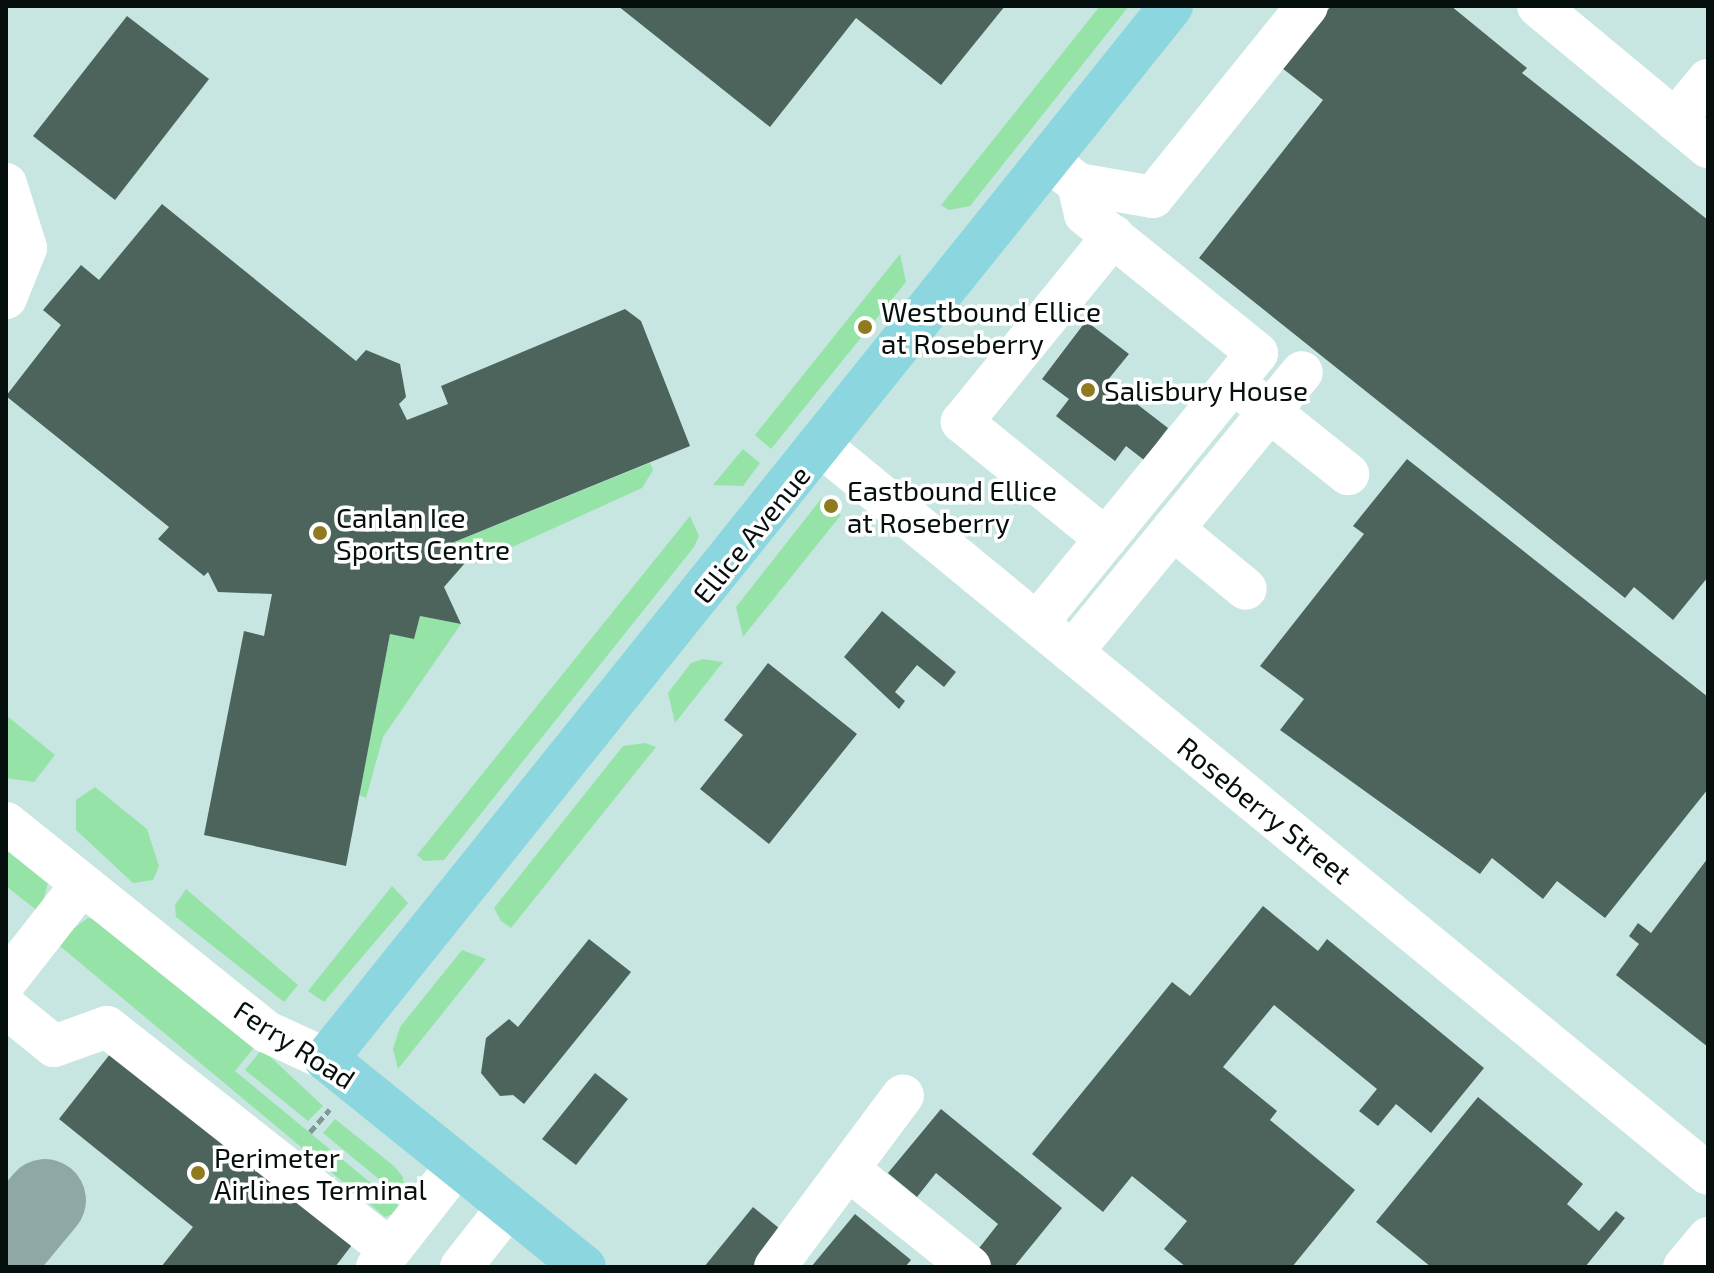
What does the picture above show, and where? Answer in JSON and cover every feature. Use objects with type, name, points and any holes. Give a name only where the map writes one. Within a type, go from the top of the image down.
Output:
[{"type":"main road","name":"Ellice Avenue","points":[[326,1059],[821,446],[1064,173],[1171,6]]},
{"type":"main road","name":"Ferry Road","points":[[326,1059],[584,1267]]},
{"type":"street","points":[[1064,173],[1153,197],[1307,6]]},
{"type":"street","points":[[1538,6],[1708,147]]},
{"type":"street","points":[[1675,120],[1708,80]]},
{"type":"street","points":[[1037,623],[1257,353],[1085,214],[1064,173]]},
{"type":"street","points":[[6,184],[26,248],[6,298]]},
{"type":"street","points":[[1106,539],[962,422],[1113,236]]},
{"type":"street","points":[[1072,652],[1302,372]]},
{"type":"street","points":[[1233,382],[1348,474]]},
{"type":"street","name":"Roseberry Street","points":[[821,446],[1708,1174]]},
{"type":"street","points":[[1173,529],[1246,589]]},
{"type":"street","name":"Ferry Road","points":[[6,823],[267,1032],[326,1059]]},
{"type":"street","points":[[6,981],[82,884]]},
{"type":"street","points":[[6,1007],[54,1046],[107,1027],[383,1259],[458,1164]]},
{"type":"street","points":[[775,1267],[903,1095]]},
{"type":"street","points":[[849,1170],[943,1259]]},
{"type":"street","points":[[461,1267],[509,1206]]},
{"type":"street","points":[[1684,1267],[1708,1238]]},
{"type":"green space","points":[[1100,6],[1129,6],[970,206],[949,210],[941,205]]},
{"type":"green space","points":[[900,254],[906,282],[771,449],[755,435]]},
{"type":"green space","points":[[743,449],[760,463],[743,486],[713,485]]},
{"type":"green space","points":[[650,463],[653,470],[642,488],[475,564],[448,560],[442,547]]},
{"type":"green space","points":[[821,499],[841,515],[743,637],[736,607]]},
{"type":"green space","points":[[690,516],[699,536],[694,547],[444,860],[424,861],[417,855]]},
{"type":"green space","points":[[420,616],[461,624],[383,737],[366,798],[359,795],[390,634],[413,638]]},
{"type":"green space","points":[[703,659],[723,662],[675,723],[668,693],[691,663]]},
{"type":"green space","points":[[6,715],[55,755],[34,782],[6,778]]},
{"type":"green space","points":[[645,743],[656,747],[511,928],[501,921],[494,908],[623,746]]},
{"type":"green space","points":[[95,787],[147,829],[159,866],[153,880],[133,883],[76,830],[76,800]]},
{"type":"green space","points":[[6,837],[49,879],[40,913],[6,886]]},
{"type":"green space","points":[[392,886],[408,903],[324,1002],[308,991]]},
{"type":"green space","points":[[186,889],[298,985],[284,1002],[176,917],[175,905]]},
{"type":"green space","points":[[88,918],[108,921],[257,1044],[235,1071],[400,1207],[395,1213],[385,1217],[55,942]]},
{"type":"green space","points":[[462,950],[486,959],[398,1069],[393,1049],[400,1027]]},
{"type":"green space","points":[[262,1049],[323,1106],[308,1121],[245,1070]]},
{"type":"green space","points":[[335,1119],[394,1166],[403,1177],[404,1200],[323,1133]]},
{"type":"building","points":[[618,6],[1005,6],[941,85],[856,18],[770,127]]},
{"type":"building","points":[[1331,6],[1451,6],[1527,68],[1522,73],[1708,220],[1708,577],[1673,620],[1634,587],[1625,598],[1199,258],[1323,100],[1282,68]]},
{"type":"building","points":[[127,16],[209,79],[115,200],[33,136]]},
{"type":"building","name":"Canlan Ice Sports Centre","points":[[162,204],[356,361],[366,350],[400,364],[406,397],[399,404],[407,420],[448,404],[441,386],[625,309],[641,321],[690,446],[442,547],[448,560],[465,563],[444,587],[461,624],[420,616],[414,639],[390,634],[346,866],[204,835],[244,631],[264,636],[272,594],[218,592],[208,572],[204,576],[158,539],[169,527],[6,396],[61,325],[43,310],[81,265],[99,280]]},
{"type":"building","name":"Salisbury House","points":[[1086,321],[1129,354],[1107,381],[1168,428],[1144,460],[1126,446],[1115,461],[1056,416],[1069,399],[1042,379]]},
{"type":"building","points":[[1407,459],[1708,697],[1708,789],[1605,918],[1557,881],[1543,899],[1492,858],[1480,874],[1280,730],[1304,699],[1260,666],[1364,534],[1353,526]]},
{"type":"building","points":[[882,611],[956,672],[944,687],[917,665],[895,692],[905,701],[899,709],[844,657]]},
{"type":"building","points":[[768,663],[857,734],[769,844],[700,789],[743,735],[724,720]]},
{"type":"building","points":[[1708,858],[1708,1047],[1616,975],[1639,944],[1629,936],[1638,923],[1651,933]]},
{"type":"building","points":[[1263,906],[1318,951],[1327,939],[1484,1068],[1431,1133],[1396,1104],[1378,1126],[1359,1111],[1377,1089],[1274,1005],[1223,1067],[1277,1111],[1270,1120],[1355,1190],[1292,1267],[1186,1267],[1164,1249],[1187,1221],[1132,1176],[1103,1212],[1032,1154],[1172,982],[1190,996]]},
{"type":"building","points":[[589,939],[631,972],[524,1104],[513,1095],[500,1096],[481,1073],[486,1038],[509,1019],[518,1027]]},
{"type":"building","name":"Perimeter Airlines Terminal","points":[[114,1049],[355,1241],[335,1267],[161,1267],[193,1227],[59,1119]]},
{"type":"building","points":[[595,1073],[628,1099],[576,1165],[542,1139]]},
{"type":"building","points":[[1478,1097],[1583,1184],[1567,1204],[1599,1231],[1616,1211],[1625,1218],[1585,1267],[1431,1267],[1376,1222]]},
{"type":"building","points":[[941,1109],[1062,1208],[1014,1267],[993,1267],[976,1252],[998,1224],[936,1173],[917,1197],[888,1173]]},
{"type":"building","points":[[753,1207],[790,1237],[765,1267],[704,1267]]},
{"type":"building","points":[[855,1214],[911,1260],[905,1267],[811,1267]]},
{"type":"taxiway","points":[[6,1247],[45,1200]]},
{"type":"place","name":"Westbound Ellice at Roseberry","points":[[865,327]]},
{"type":"place","name":"Salisbury House","points":[[1088,390]]},
{"type":"place","name":"Eastbound Ellice at Roseberry","points":[[831,506]]},
{"type":"place","name":"Canlan Ice Sports Centre","points":[[320,533]]},
{"type":"place","name":"Perimeter Airlines Terminal","points":[[198,1173]]}]
